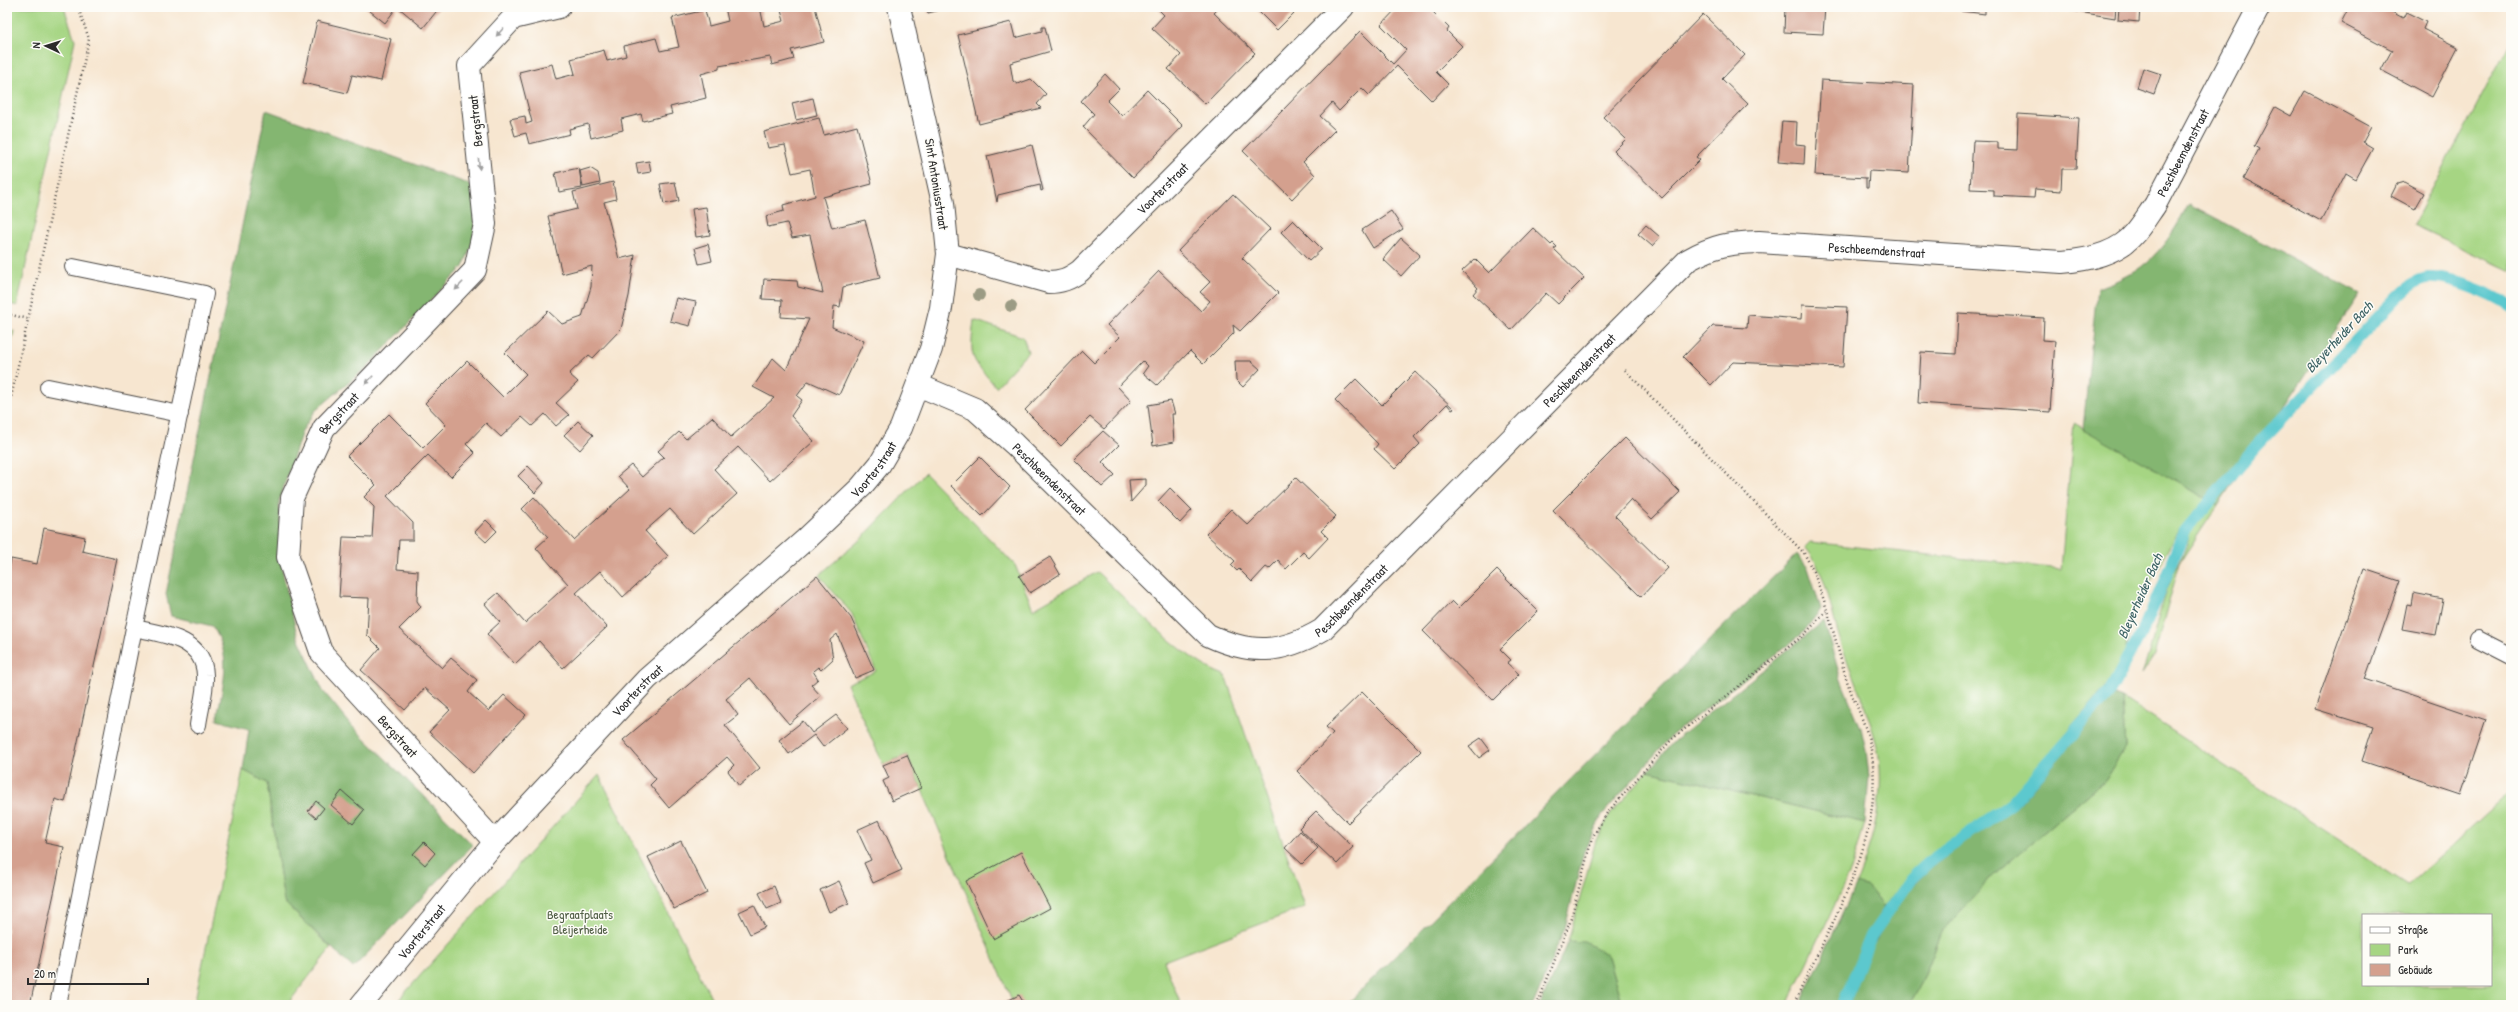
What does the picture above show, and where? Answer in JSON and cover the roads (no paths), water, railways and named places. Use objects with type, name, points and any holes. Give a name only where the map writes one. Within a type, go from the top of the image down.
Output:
[{"type":"street","name":"Bergstraat","points":[[495,842],[321,652],[288,557],[292,498],[324,428],[475,270],[485,224],[469,66],[513,18],[559,7]]},
{"type":"street","name":"Sint Antoniusstraat","points":[[899,7],[942,196],[948,254],[941,308],[931,349],[918,385]]},
{"type":"street","name":"Voorterstraat","points":[[948,254],[1048,282],[1059,282],[1070,278],[1080,271],[1343,7]]},
{"type":"street","name":"Peschbeemdenstraat","points":[[918,385],[975,409],[1014,444],[1208,635],[1227,644],[1264,650],[1286,647],[1322,630],[1688,260],[1711,247],[1735,242],[1760,242],[2062,262],[2086,260],[2112,250],[2134,234],[2154,205],[2259,7]]},
{"type":"street","name":"Voorterstraat","points":[[361,1005],[495,842],[647,679],[805,540],[861,487],[880,464],[901,428],[918,385]]},
{"type":"lane","points":[[58,1005],[134,628],[205,294],[73,267]]},
{"type":"lane","points":[[48,387],[180,414]]},
{"type":"lane","points":[[134,628],[175,636],[189,645],[200,659],[205,675],[198,725]]},
{"type":"lane","points":[[2478,639],[2511,656]]},
{"type":"waterway","name":"Bleyerheider Bach","points":[[1843,1005],[1871,936],[1911,879],[1930,861],[2012,803],[2109,693],[2147,622],[2185,531],[2255,447],[2387,308],[2413,284],[2424,279],[2433,278],[2469,286],[2511,307]]},
{"type":"park label","name":"Begraafplaats Bleijerheide","points":[[580,922]]}]
